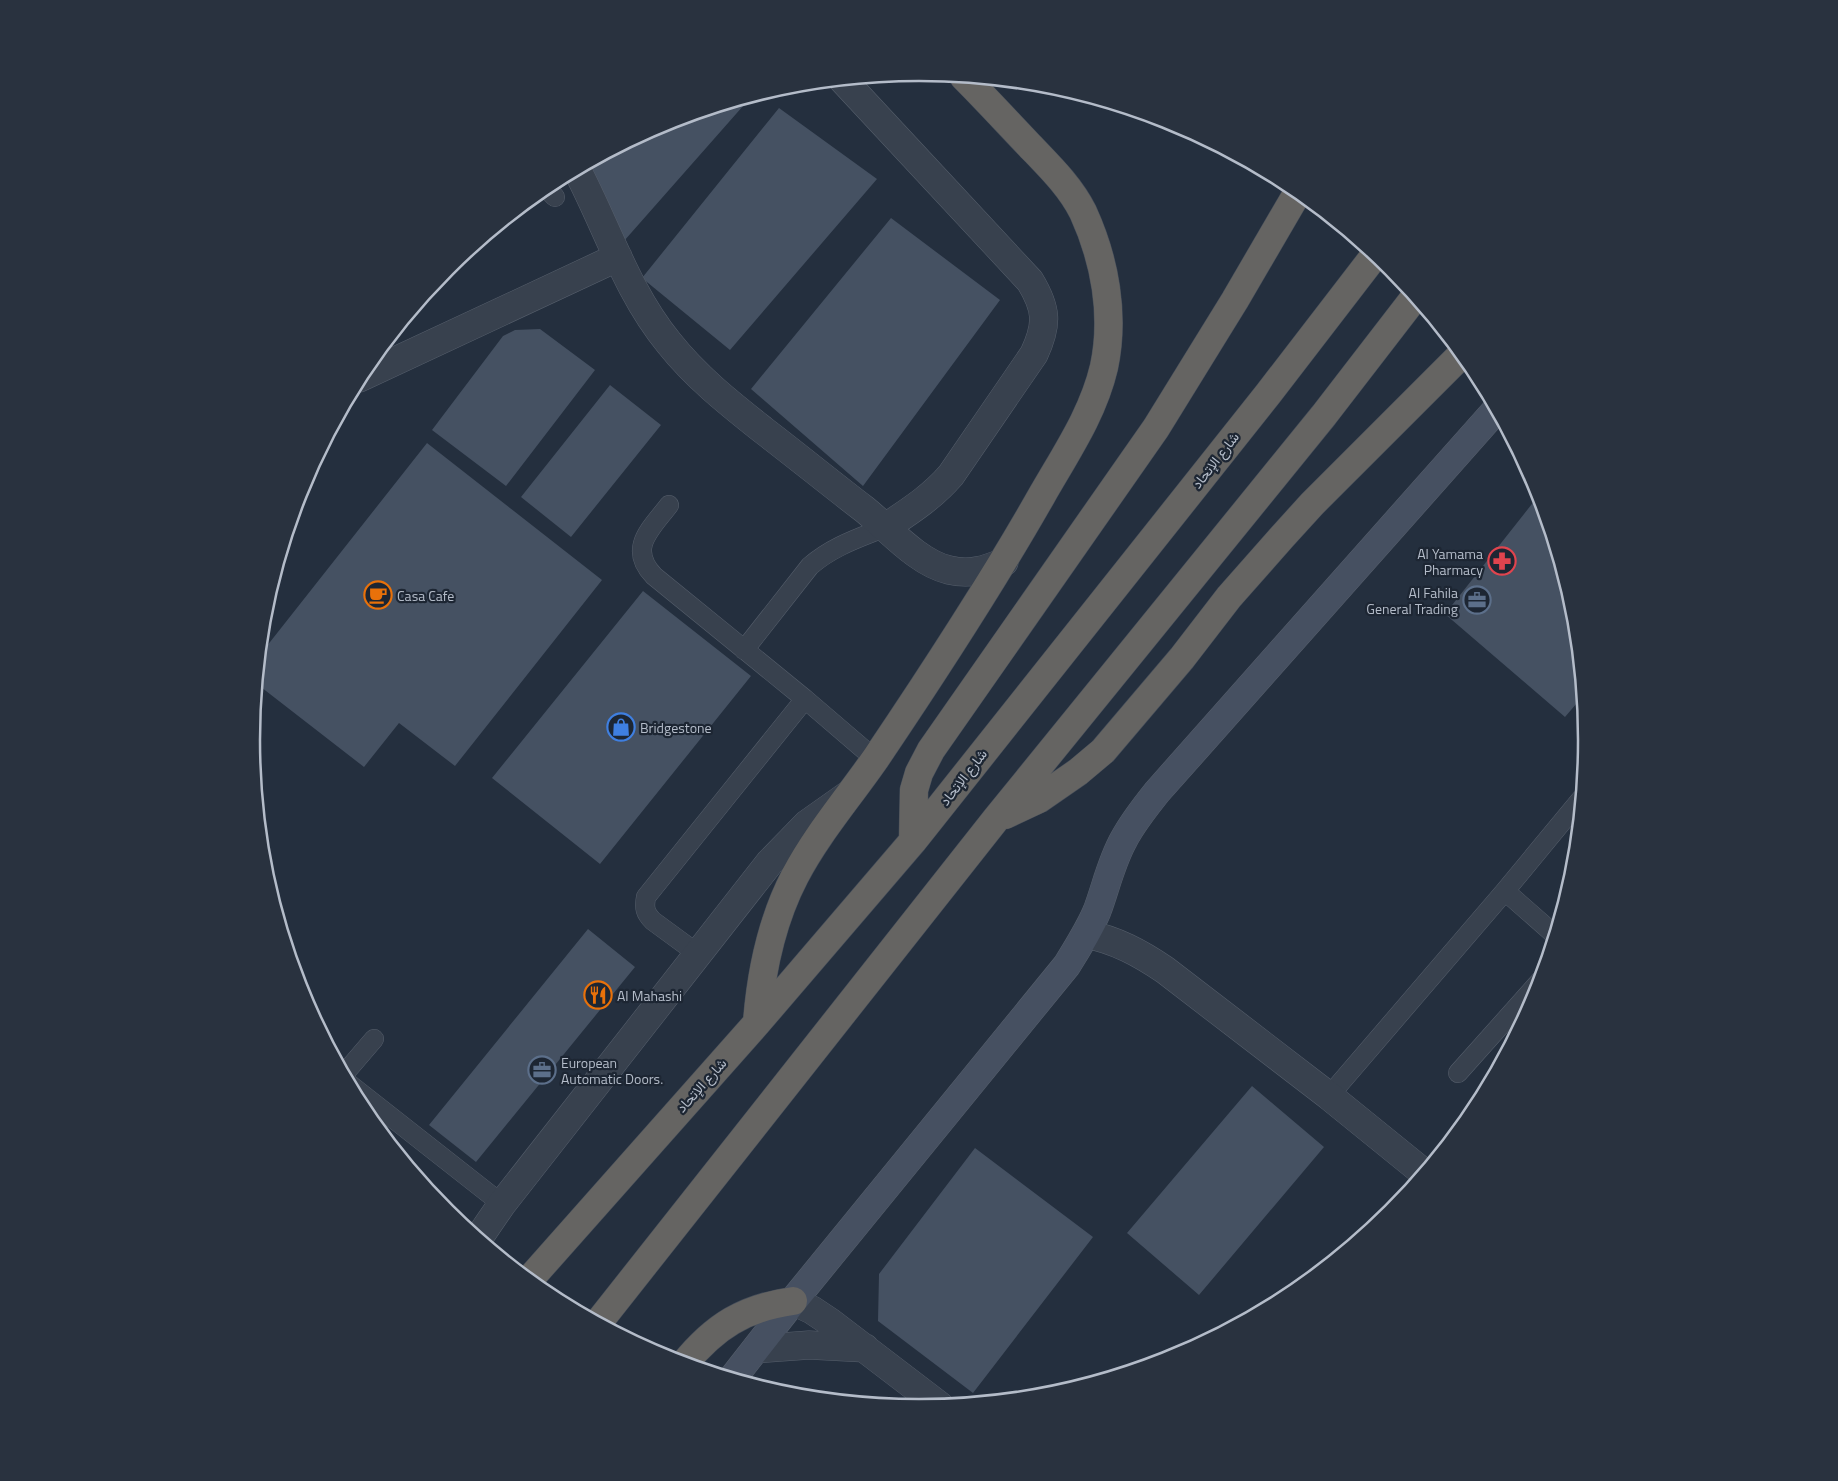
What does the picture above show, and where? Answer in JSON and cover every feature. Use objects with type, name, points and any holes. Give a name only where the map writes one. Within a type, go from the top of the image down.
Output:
[{"type":"highway","points":[[757,1023],[764,963],[782,905],[795,876],[810,849],[875,759],[1004,562],[1082,427],[1096,397],[1104,365],[1108,332],[1108,299],[1103,269],[1094,238],[1082,210],[1066,184],[970,84]]},
{"type":"highway","points":[[913,841],[914,790],[919,773],[931,750],[1156,428],[1235,300],[1294,199]]},
{"type":"highway","name":"شارع الإتحاد","points":[[533,1275],[757,1023],[913,841],[1268,394],[1370,260]]},
{"type":"highway","points":[[602,1318],[996,819],[1324,415],[1411,302]]},
{"type":"highway","points":[[996,819],[1039,798],[1078,772],[1103,751],[1182,658],[1229,597],[1288,530],[1457,359]]},
{"type":"highway","points":[[689,1358],[714,1331],[733,1319],[753,1310],[774,1304],[793,1302]]},
{"type":"main road","points":[[736,1374],[1067,965],[1086,934],[1097,911],[1123,840],[1139,815],[1492,415]]},
{"type":"street","points":[[848,86],[1030,281],[1040,298],[1044,317],[1042,336],[1034,354],[951,475],[937,491],[920,505],[886,527]]},
{"type":"street","points":[[580,176],[632,287],[649,315],[668,342],[714,390],[931,564],[949,570],[978,572],[1004,562]]},
{"type":"street","points":[[373,372],[618,257]]},
{"type":"street","points":[[482,1234],[502,1204],[770,862],[807,824],[851,793]]},
{"type":"street","points":[[1086,934],[1104,937],[1137,951],[1165,970],[1329,1096],[1420,1169]]},
{"type":"street","points":[[793,1302],[824,1318],[931,1399]]},
{"type":"street","points":[[756,1349],[809,1345],[865,1348]]},
{"type":"lane","points":[[669,505],[643,542],[641,554],[645,567],[875,759]]},
{"type":"lane","points":[[744,650],[810,566],[837,546],[886,527]]},
{"type":"lane","points":[[698,954],[646,914],[644,906],[646,898],[805,699]]},
{"type":"lane","points":[[1329,1096],[1575,806]]},
{"type":"lane","points":[[1505,891],[1550,930]]},
{"type":"lane","points":[[1458,1073],[1527,996]]},
{"type":"lane","points":[[348,1070],[374,1039]]},
{"type":"lane","points":[[364,1095],[502,1204]]},
{"type":"building","points":[[744,105],[624,241],[590,170],[627,149],[667,131]]},
{"type":"building","points":[[779,108],[877,179],[730,350],[642,278]]},
{"type":"building","points":[[891,218],[1000,300],[863,486],[751,389]]},
{"type":"building","points":[[540,329],[595,370],[506,486],[432,430],[503,336],[515,330]]},
{"type":"building","points":[[610,385],[661,425],[571,537],[521,497]]},
{"type":"building","points":[[427,443],[602,580],[455,766],[399,723],[364,767],[262,688],[266,647]]},
{"type":"building","points":[[1533,502],[1556,570],[1566,612],[1573,654],[1577,703],[1565,717],[1445,614]]},
{"type":"building","name":"Bridgestone","points":[[643,591],[751,676],[600,864],[492,778]]},
{"type":"building","points":[[588,929],[635,967],[476,1162],[429,1125]]},
{"type":"building","points":[[1252,1086],[1324,1147],[1199,1295],[1127,1233]]},
{"type":"building","points":[[975,1148],[1093,1237],[973,1393],[878,1321],[879,1274]]},
{"type":"place","name":"Al Yamama Pharmacy","points":[[1502,561]]},
{"type":"place","name":"Casa Cafe","points":[[378,595]]},
{"type":"place","name":"Al Fahila General Trading","points":[[1477,600]]},
{"type":"place","name":"Bridgestone","points":[[621,727]]},
{"type":"place","name":"Al Mahashi","points":[[598,995]]},
{"type":"place","name":"European Automatic Doors.","points":[[542,1070]]}]
